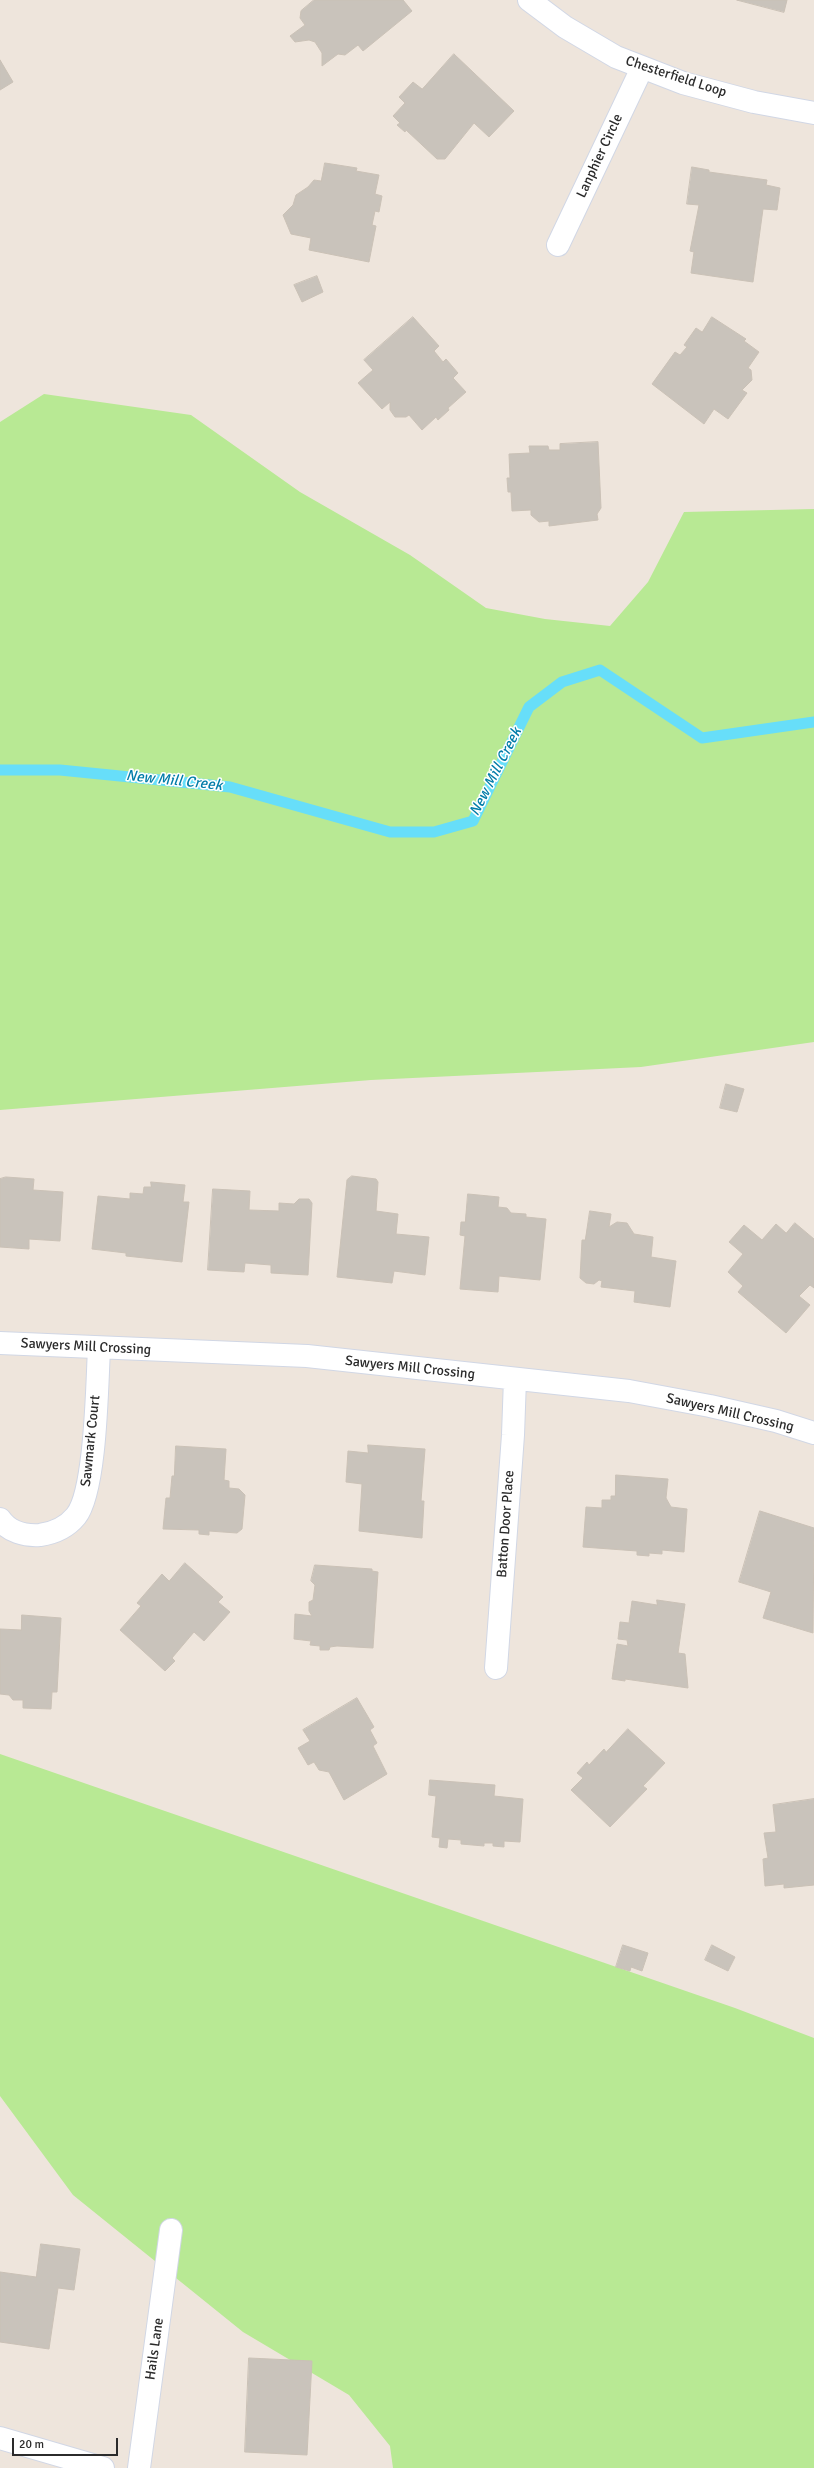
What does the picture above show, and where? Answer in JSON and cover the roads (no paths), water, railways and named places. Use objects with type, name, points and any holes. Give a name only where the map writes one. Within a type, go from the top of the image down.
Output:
[{"type":"street","name":"Chesterfield Loop","points":[[529,0],[565,27],[616,57],[642,68],[683,83],[754,102],[814,113]]},
{"type":"street","name":"Lanphier Circle","points":[[558,245],[642,68]]},
{"type":"street","name":"Sawyers Mill Crossing","points":[[0,1343],[99,1349],[307,1356],[636,1392],[718,1407],[776,1421],[814,1433]]},
{"type":"street","name":"Sawmark Court","points":[[0,1519],[5,1526],[18,1533],[34,1535],[47,1534],[63,1528],[77,1515],[89,1485],[99,1349]]},
{"type":"street","name":"Batton Door Place","points":[[496,1668],[513,1435],[515,1379]]},
{"type":"street","name":"Hails Lane","points":[[139,2468],[171,2230]]},
{"type":"street","points":[[0,2438],[104,2468]]},
{"type":"waterway","name":"New Mill Creek","points":[[0,770],[60,770],[230,787],[390,832],[434,832],[473,821],[529,707],[562,682],[600,670],[702,738],[814,722]]}]
